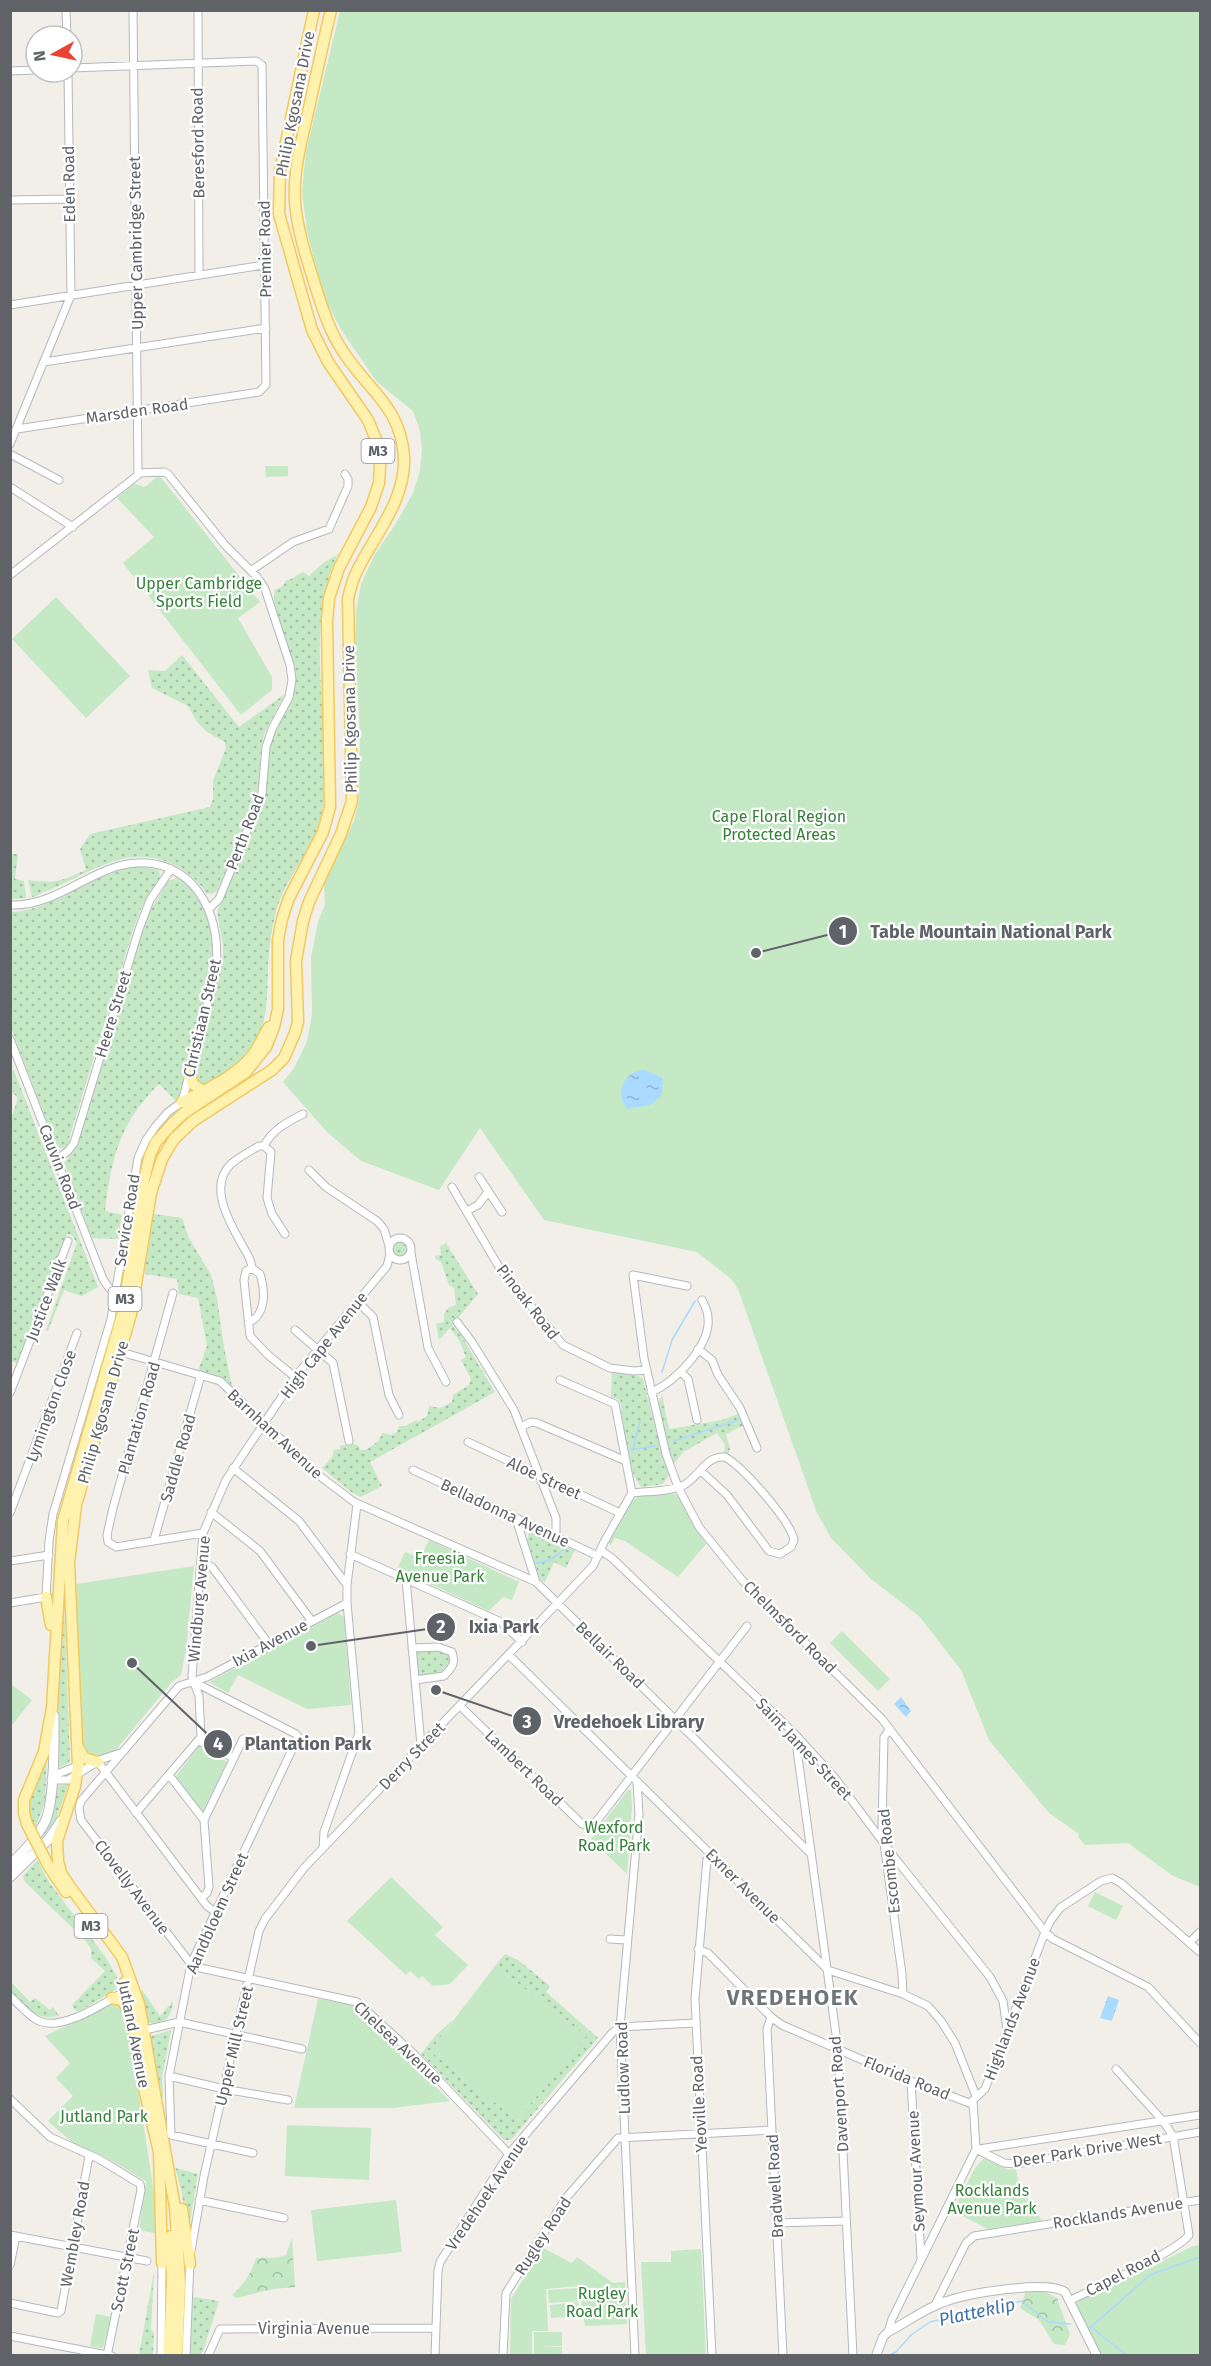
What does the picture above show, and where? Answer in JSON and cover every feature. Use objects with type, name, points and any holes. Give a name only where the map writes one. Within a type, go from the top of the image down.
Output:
[{"type":"main road","name":"Philip Kgosana Drive","points":[[52,1708],[63,1521],[118,1331],[150,1155],[164,1131],[184,1113],[238,1078],[253,1065],[266,1047],[277,1017],[278,940],[282,919],[289,898],[323,832],[330,807],[327,621],[329,598],[339,568],[371,507],[379,483],[380,465],[376,442],[368,420],[328,362],[312,330],[279,214],[280,170],[314,10]]},
{"type":"main road","name":"Philip Kgosana Drive","points":[[64,1816],[77,1770],[78,1747],[69,1585],[70,1543],[76,1505],[135,1296],[151,1193],[162,1159],[174,1139],[192,1121],[272,1070],[284,1058],[295,1033],[298,1022],[296,961],[303,921],[309,902],[341,834],[352,801],[348,599],[355,574],[397,498],[403,476],[402,439],[395,420],[384,401],[345,354],[327,323],[304,248],[296,204],[295,181],[299,153],[331,10]]},
{"type":"main road","points":[[182,1102],[244,1064],[255,1052],[277,1017]]},
{"type":"main road","points":[[189,1072],[193,1084],[203,1091]]},
{"type":"main road","points":[[46,1597],[55,1655]]},
{"type":"main road","points":[[10,1865],[34,1839],[45,1821],[50,1800],[54,1716],[52,1708]]},
{"type":"main road","name":"Jutland Avenue","points":[[52,1708],[44,1752],[24,1800],[27,1824],[62,1888],[114,1956],[131,1988]]},
{"type":"main road","points":[[78,1747],[84,1758],[98,1762]]},
{"type":"main road","points":[[10,1877],[48,1840],[64,1816]]},
{"type":"main road","name":"Jutland Avenue","points":[[64,1816],[57,1850],[62,1873],[116,1947],[122,1957],[131,1988],[144,2088],[174,2228],[169,2355]]},
{"type":"main road","points":[[111,1998],[125,2003],[137,2028]]},
{"type":"main road","name":"Jutland Avenue","points":[[137,2028],[167,2136],[180,2284],[177,2355]]},
{"type":"main road","points":[[167,2136],[180,2189],[190,2264]]},
{"type":"main road","points":[[159,2151],[162,2263]]},
{"type":"street","name":"Upper Cambridge Street","points":[[133,10],[138,474]]},
{"type":"street","name":"Beresford Road","points":[[198,10],[200,275]]},
{"type":"street","name":"Premier Road","points":[[197,64],[253,61],[260,63],[263,68],[266,385],[264,390],[256,393]]},
{"type":"street","points":[[84,68],[197,64]]},
{"type":"street","name":"Eden Road","points":[[68,84],[70,295]]},
{"type":"street","points":[[10,200],[69,199]]},
{"type":"street","points":[[10,305],[264,265]]},
{"type":"street","points":[[10,444],[70,295]]},
{"type":"street","points":[[44,362],[266,328]]},
{"type":"street","name":"Marsden Road","points":[[17,429],[256,393]]},
{"type":"street","points":[[10,454],[59,480]]},
{"type":"street","name":"Perth Road","points":[[138,474],[164,472],[168,474],[225,544],[256,576],[265,589],[290,664],[292,680],[289,697],[272,729],[266,747],[262,794],[219,899],[209,909]]},
{"type":"street","points":[[10,575],[138,474]]},
{"type":"street","points":[[256,576],[293,542],[329,529],[348,486],[345,474]]},
{"type":"street","points":[[10,487],[73,526]]},
{"type":"street","name":"Christiaan Street","points":[[10,905],[46,899],[117,865],[142,862],[171,869],[189,881],[199,892],[209,909],[216,932],[218,951],[216,970],[182,1102]]},
{"type":"street","name":"Heere Street","points":[[57,1159],[74,1143],[139,929],[150,900],[171,869]]},
{"type":"street","name":"Cauvin Road","points":[[10,1039],[103,1279],[115,1292]]},
{"type":"street","name":"Service Road","points":[[46,1597],[50,1531],[58,1494],[111,1318],[138,1158],[155,1126],[182,1102]]},
{"type":"street","points":[[264,1146],[281,1126],[303,1114]]},
{"type":"street","points":[[285,1234],[269,1208],[266,1189],[271,1152],[264,1146],[259,1146],[232,1163],[224,1174],[222,1197],[225,1212],[251,1258],[244,1280],[250,1336],[254,1343],[295,1377]]},
{"type":"street","points":[[309,1170],[326,1186],[377,1221],[391,1238],[390,1250],[412,1266]]},
{"type":"street","points":[[479,1177],[502,1212]]},
{"type":"street","name":"Pinoak Road","points":[[452,1187],[499,1267],[562,1345],[610,1368],[647,1370]]},
{"type":"street","points":[[467,1212],[478,1205],[488,1192]]},
{"type":"street","points":[[391,1238],[404,1238],[410,1244],[428,1348],[446,1382]]},
{"type":"street","name":"Justice Walk","points":[[10,1393],[68,1241]]},
{"type":"street","name":"High Cape Avenue","points":[[387,1266],[390,1250]]},
{"type":"street","points":[[401,1260],[411,1253]]},
{"type":"street","name":"High Cape Avenue","points":[[263,1425],[295,1377],[387,1266],[401,1260]]},
{"type":"street","points":[[248,1323],[253,1320],[263,1304],[260,1274],[249,1270]]},
{"type":"street","name":"Chelmsford Road","points":[[687,1286],[633,1275],[651,1392],[666,1454],[678,1487],[699,1527],[726,1563],[890,1729],[1045,1932],[1053,1940],[1148,1987],[1200,2043]]},
{"type":"street","name":"Plantation Road","points":[[154,1540],[116,1547],[108,1542],[107,1534],[173,1293]]},
{"type":"street","points":[[651,1392],[661,1389],[681,1372],[698,1349],[708,1324],[708,1313],[702,1300]]},
{"type":"street","points":[[358,1302],[373,1317],[389,1395],[399,1415]]},
{"type":"street","points":[[457,1322],[501,1388],[521,1427],[556,1518],[556,1537]]},
{"type":"street","points":[[295,1330],[333,1363],[349,1441]]},
{"type":"street","name":"Lymington Close","points":[[10,1513],[77,1333]]},
{"type":"street","points":[[698,1349],[712,1360],[718,1374],[740,1408],[758,1448]]},
{"type":"street","name":"Barnham Avenue","points":[[121,1352],[220,1381],[263,1425],[317,1474],[357,1504],[536,1582]]},
{"type":"street","points":[[681,1372],[688,1379],[697,1420]]},
{"type":"street","name":"Saddle Road","points":[[154,1540],[201,1375]]},
{"type":"street","points":[[560,1380],[615,1404],[632,1493],[678,1487],[716,1457],[725,1457],[731,1460],[763,1494],[788,1526],[794,1540],[791,1547],[780,1554],[769,1551],[727,1496],[701,1471]]},
{"type":"street","points":[[521,1427],[531,1422],[537,1423],[626,1461]]},
{"type":"street","name":"Windburg Avenue","points":[[199,1741],[201,1735],[199,1696],[192,1681],[204,1533],[211,1512],[233,1468],[263,1425]]},
{"type":"street","name":"Aloe Street","points":[[468,1442],[620,1513]]},
{"type":"street","points":[[233,1468],[299,1521],[347,1585]]},
{"type":"street","name":"Belladonna Avenue","points":[[412,1470],[556,1537],[599,1553]]},
{"type":"street","name":"Derry Street","points":[[323,1848],[588,1573],[632,1493]]},
{"type":"street","points":[[323,1848],[324,1832],[359,1733],[346,1603],[357,1504]]},
{"type":"street","points":[[211,1512],[260,1551],[311,1620]]},
{"type":"street","points":[[516,1519],[536,1582]]},
{"type":"street","points":[[154,1540],[204,1533]]},
{"type":"street","name":"Saint James Street","points":[[599,1553],[612,1558],[795,1734],[835,1778],[998,1989],[1006,2014],[1007,2035]]},
{"type":"street","points":[[350,1554],[501,1622],[522,1642]]},
{"type":"street","points":[[10,1561],[49,1555]]},
{"type":"street","points":[[201,1562],[212,1567],[268,1643]]},
{"type":"street","points":[[406,1579],[421,1746]]},
{"type":"street","name":"Bellair Road","points":[[536,1582],[810,1853]]},
{"type":"street","points":[[10,1603],[46,1597]]},
{"type":"street","name":"Ixia Avenue","points":[[79,1808],[81,1801],[176,1689],[207,1677],[346,1603]]},
{"type":"street","points":[[634,1779],[675,1718],[747,1626]]},
{"type":"street","points":[[412,1648],[438,1647],[452,1652],[455,1660],[453,1666],[442,1677],[415,1680]]},
{"type":"street","name":"Exner Avenue","points":[[509,1655],[828,1970],[903,1994],[928,2007],[941,2021],[955,2043],[976,2096]]},
{"type":"street","name":"Aandbloem Street","points":[[167,2136],[170,2076],[191,1964],[298,1737],[192,1681]]},
{"type":"street","name":"Lambert Road","points":[[460,1706],[582,1824],[589,1826],[596,1822],[634,1779]]},
{"type":"street","name":"Escombe Road","points":[[890,1729],[885,1737],[882,1829],[903,1994]]},
{"type":"street","name":"Davenport Road","points":[[795,1734],[838,2049],[853,2355]]},
{"type":"street","points":[[201,1898],[207,1893],[209,1887],[204,1820],[243,1739]]},
{"type":"street","points":[[136,1813],[199,1741],[234,1758]]},
{"type":"street","points":[[51,1778],[114,1756],[124,1749]]},
{"type":"street","points":[[798,1762],[802,1754],[809,1749]]},
{"type":"street","points":[[98,1762],[208,1907],[214,1911]]},
{"type":"street","points":[[169,1775],[204,1820]]},
{"type":"street","name":"Ludlow Road","points":[[634,1779],[639,1814],[620,2027],[635,2355]]},
{"type":"street","name":"Clovelly Avenue","points":[[79,1808],[81,1820],[191,1964]]},
{"type":"street","points":[[790,1832],[799,1834],[807,1830]]},
{"type":"street","name":"Upper Mill Street","points":[[186,2355],[190,2264],[199,2200],[261,1924],[288,1886],[323,1848]]},
{"type":"street","name":"Yeoville Road","points":[[711,1855],[707,1859],[698,1949],[695,2023],[712,2355]]},
{"type":"street","name":"Highlands Avenue","points":[[972,2104],[976,2096],[985,2089],[1045,1932],[1060,1908],[1101,1881],[1112,1878],[1190,1942]]},
{"type":"street","points":[[1200,1932],[1190,1942],[1200,1952]]},
{"type":"street","points":[[610,1939],[626,1940]]},
{"type":"street","name":"Florida Road","points":[[698,1949],[708,1953],[771,2017],[782,2025],[911,2081],[972,2104]]},
{"type":"street","name":"Chelsea Avenue","points":[[191,1964],[249,1979],[352,2000],[363,2006],[415,2055],[509,2154]]},
{"type":"street","points":[[10,1996],[33,2018],[54,2024],[71,2019],[131,1988]]},
{"type":"street","name":"Bradwell Road","points":[[771,2017],[767,2029],[783,2355]]},
{"type":"street","points":[[137,2028],[179,2022],[302,2049]]},
{"type":"street","points":[[620,2027],[695,2023]]},
{"type":"street","name":"Vredehoek Avenue","points":[[435,2355],[438,2266],[509,2154],[612,2033],[620,2027]]},
{"type":"street","points":[[1116,2069],[1163,2121],[1173,2136],[1185,2202]]},
{"type":"street","points":[[170,2076],[224,2089],[288,2100]]},
{"type":"street","name":"Seymour Avenue","points":[[911,2081],[921,2261]]},
{"type":"street","points":[[10,2099],[50,2137],[89,2156]]},
{"type":"street","points":[[876,2355],[976,2149],[972,2104]]},
{"type":"street","points":[[976,2149],[1200,2115]]},
{"type":"street","points":[[625,2136],[772,2130]]},
{"type":"street","name":"Deer Park Drive West","points":[[976,2149],[1004,2163],[1016,2164],[1200,2132]]},
{"type":"street","points":[[167,2136],[253,2153]]},
{"type":"street","name":"Rugley Road","points":[[503,2355],[506,2293],[566,2198],[612,2144],[618,2138],[625,2136]]},
{"type":"street","points":[[1003,2146],[1000,2155],[1004,2163]]},
{"type":"street","name":"Scott Street","points":[[89,2156],[140,2184],[141,2190],[108,2355]]},
{"type":"street","name":"Wembley Road","points":[[10,2303],[60,2313],[89,2156]]},
{"type":"street","points":[[199,2200],[284,2218]]},
{"type":"street","name":"Rocklands Avenue","points":[[934,2307],[966,2243],[974,2236],[1200,2200]]},
{"type":"street","name":"Capel Road","points":[[888,2332],[949,2300],[1028,2287],[1060,2289],[1065,2292],[1069,2301],[1185,2241],[1189,2235],[1185,2202]]},
{"type":"street","points":[[776,2223],[846,2221]]},
{"type":"street","points":[[919,2228],[924,2232],[935,2232]]},
{"type":"street","points":[[10,2265],[13,2236],[147,2261]]},
{"type":"street","points":[[161,2355],[162,2263]]},
{"type":"street","points":[[1069,2301],[1097,2355]]},
{"type":"street","name":"Virginia Avenue","points":[[208,2355],[220,2329],[436,2328]]},
{"type":"street","points":[[10,2336],[108,2355]]},
{"type":"green space","name":"Cape Floral Region Protected Areas","points":[[340,11],[1200,11],[1200,1887],[1173,1876],[1128,1843],[1085,1845],[1078,1837],[1079,1834],[1049,1813],[989,1740],[961,1670],[919,1616],[871,1579],[831,1538],[817,1513],[738,1289],[731,1279],[697,1252],[544,1220],[480,1128],[439,1190],[361,1161],[327,1132],[283,1082],[294,1068],[307,1042],[312,1015],[311,957],[318,922],[325,904],[324,883],[354,821],[359,800],[360,737],[355,640],[356,611],[361,584],[375,554],[413,493],[420,471],[422,450],[420,431],[413,411],[377,382],[344,334],[325,300],[307,232],[302,191],[306,152]]},
{"type":"green space","points":[[265,466],[288,466],[288,476],[266,477]]},
{"type":"green space","name":"Upper Cambridge Sports Field","points":[[159,475],[260,602],[238,618],[272,677],[272,690],[241,715],[123,563],[154,537],[117,498],[134,484],[145,487]]},
{"type":"green space","points":[[338,554],[327,582],[322,613],[320,677],[325,774],[320,819],[310,844],[278,905],[270,943],[265,1012],[258,1039],[251,1051],[240,1062],[204,1085],[198,1082],[195,1074],[223,957],[217,912],[262,805],[272,737],[295,687],[294,667],[275,612],[275,590],[283,586],[286,580],[303,572],[309,576],[323,563]]},
{"type":"green space","points":[[56,597],[130,676],[86,718],[12,639]]},
{"type":"green space","points":[[182,655],[239,727],[285,694],[265,732],[261,747],[259,784],[255,801],[217,891],[212,894],[206,893],[194,878],[173,864],[151,858],[135,857],[104,865],[32,897],[28,880],[58,881],[86,870],[80,849],[90,834],[210,807],[213,799],[213,781],[226,748],[225,742],[207,732],[197,722],[188,706],[152,688],[148,670],[165,671]]},
{"type":"green space","points":[[11,854],[18,854],[15,879],[24,881],[26,898],[11,899]]},
{"type":"green space","points":[[138,866],[159,870],[161,880],[142,906],[134,927],[69,1139],[71,1143],[66,1148],[60,1148],[56,1145],[11,1028],[11,912],[44,905],[105,875]]},
{"type":"green space","points":[[177,878],[195,892],[206,909],[212,928],[213,950],[206,994],[179,1097],[175,1100],[159,1084],[126,1127],[114,1158],[105,1211],[122,1215],[118,1239],[92,1238],[64,1163],[76,1148],[144,921],[168,881]]},
{"type":"green space","points":[[13,1068],[98,1287],[82,1296],[64,1290],[48,1331],[46,1330],[77,1243],[72,1235],[67,1234],[18,1363],[11,1361],[10,1122],[18,1098],[11,1091]]},
{"type":"green space","points":[[154,1214],[182,1218],[189,1238],[211,1275],[232,1386],[230,1387],[218,1377],[198,1371],[207,1346],[198,1298],[179,1294],[177,1279],[144,1274]]},
{"type":"green space","points":[[397,1242],[403,1242],[408,1250],[406,1256],[397,1258],[392,1253],[392,1247]]},
{"type":"green space","points":[[446,1243],[478,1294],[452,1325],[461,1335],[495,1392],[370,1462],[382,1486],[361,1497],[351,1492],[322,1468],[332,1457],[334,1450],[352,1443],[359,1446],[360,1450],[366,1450],[377,1442],[383,1433],[391,1435],[397,1432],[399,1426],[406,1426],[416,1420],[418,1422],[427,1416],[429,1406],[440,1408],[452,1402],[453,1395],[469,1385],[471,1379],[461,1360],[466,1357],[459,1340],[450,1328],[439,1340],[436,1324],[444,1322],[444,1314],[448,1308],[456,1305],[454,1288],[449,1285],[441,1262],[435,1256],[441,1255],[440,1247]]},
{"type":"green space","points":[[612,1371],[639,1376],[643,1379],[669,1475],[663,1484],[642,1487],[632,1471],[620,1400],[611,1397]]},
{"type":"green space","points":[[662,1395],[669,1429],[722,1420],[738,1414],[744,1425],[726,1434],[730,1449],[728,1455],[724,1454],[725,1444],[717,1433],[683,1452],[673,1465],[657,1406]]},
{"type":"green space","points":[[673,1493],[678,1496],[706,1544],[678,1577],[625,1541],[615,1538],[611,1545],[607,1542],[626,1509],[635,1499],[648,1494]]},
{"type":"green space","points":[[529,1533],[535,1533],[575,1550],[566,1568],[554,1562],[545,1582],[540,1579],[527,1541]]},
{"type":"green space","name":"Freesia Avenue Park","points":[[429,1540],[519,1582],[512,1600],[503,1597],[489,1611],[397,1569],[405,1552],[420,1558]]},
{"type":"green space","points":[[194,1566],[186,1650],[181,1675],[172,1682],[115,1751],[93,1758],[83,1750],[76,1584]]},
{"type":"green space","points":[[63,1578],[70,1759],[69,1763],[55,1769],[56,1698]]},
{"type":"green space","points":[[338,1613],[344,1617],[351,1705],[307,1709],[238,1675],[228,1693],[209,1682]]},
{"type":"green space","points":[[842,1631],[890,1679],[878,1691],[830,1643]]},
{"type":"green space","points":[[436,1649],[449,1653],[451,1660],[449,1666],[441,1675],[419,1677],[417,1650]]},
{"type":"green space","points":[[11,1684],[32,1700],[13,1724],[10,1723]]},
{"type":"green space","points":[[199,1746],[227,1762],[202,1813],[176,1776]]},
{"type":"green space","points":[[47,1757],[45,1802],[35,1829],[29,1811],[29,1802],[34,1784]]},
{"type":"green space","points":[[69,1782],[56,1820],[39,1841],[56,1786]]},
{"type":"green space","name":"Wexford Road Park","points":[[628,1790],[631,1790],[632,1806],[627,1874],[591,1839]]},
{"type":"green space","points":[[37,1860],[49,1882],[106,1958],[116,1975],[118,1983],[115,1990],[80,2011],[76,2011],[72,2005],[105,1971],[91,1958],[91,1949],[85,1940],[24,1881],[23,1876]]},
{"type":"green space","points":[[391,1877],[443,1927],[435,1935],[468,1965],[450,1984],[433,1986],[422,1976],[419,1979],[410,1971],[406,1975],[347,1921]]},
{"type":"green space","points":[[1095,1892],[1123,1906],[1116,1920],[1088,1906]]},
{"type":"green space","points":[[505,1954],[518,1960],[550,1986],[546,1992],[598,2038],[511,2140],[504,2140],[421,2054],[436,2035],[454,2019],[430,2051],[517,2120],[586,2036],[495,1966]]},
{"type":"green space","points":[[495,1966],[586,2036],[517,2120],[430,2051]]},
{"type":"green space","points":[[11,1982],[30,2002],[35,1998],[50,2010],[53,2007],[59,2016],[43,2016],[32,2012],[11,1992]]},
{"type":"green space","points":[[142,1990],[160,2016],[173,2001],[170,2013],[164,2021],[156,2024],[144,2020],[139,1995]]},
{"type":"green space","points":[[318,1999],[353,2005],[450,2101],[393,2108],[294,2108]]},
{"type":"green space","name":"Jutland Park","points":[[113,2003],[119,2004],[126,2012],[158,2234],[139,2230],[146,2181],[102,2155],[74,2144],[48,2121],[73,2096],[56,2078],[70,2063],[45,2036]]},
{"type":"green space","points":[[171,2031],[162,2077],[163,2097],[161,2100],[150,2040],[151,2036]]},
{"type":"green space","points":[[287,2125],[371,2128],[369,2180],[285,2176]]},
{"type":"green space","name":"Rocklands Avenue Park","points":[[984,2158],[1008,2170],[1016,2169],[1020,2192],[1024,2192],[1042,2221],[988,2229],[953,2211],[975,2168]]},
{"type":"green space","points":[[175,2168],[198,2174],[189,2228],[186,2230],[182,2193]]},
{"type":"green space","points":[[396,2200],[402,2252],[317,2261],[311,2210]]},
{"type":"green space","points":[[292,2237],[295,2287],[273,2289],[236,2298],[232,2295],[247,2278],[256,2258],[286,2255]]},
{"type":"green space","points":[[1200,2245],[1200,2355],[1101,2355],[1076,2306],[1077,2302],[1100,2289],[1107,2289],[1193,2246]]},
{"type":"green space","name":"Rugley Road Park","points":[[543,2248],[572,2263],[577,2257],[613,2283],[625,2282],[627,2324],[585,2326],[579,2286],[546,2289],[548,2331],[532,2331],[532,2355],[510,2355],[511,2299]]},
{"type":"green space","points":[[701,2249],[706,2355],[646,2355],[641,2262],[671,2262],[671,2251]]},
{"type":"green space","points":[[154,2272],[151,2329],[154,2333],[153,2354],[139,2355]]},
{"type":"green space","points":[[577,2288],[578,2301],[549,2303],[548,2290]]},
{"type":"green space","points":[[1042,2290],[1057,2298],[1070,2334],[1065,2345],[1054,2344],[1039,2320],[1020,2308],[1026,2291]]},
{"type":"green space","points":[[193,2297],[219,2301],[200,2355],[190,2355]]},
{"type":"green space","points":[[578,2302],[579,2316],[551,2318],[550,2305]]},
{"type":"green space","points":[[96,2314],[111,2317],[103,2348],[90,2346]]},
{"type":"green space","points":[[534,2332],[562,2332],[562,2346],[539,2347],[562,2347],[562,2355],[534,2355]]},
{"type":"water","points":[[645,1070],[663,1078],[662,1095],[650,1105],[628,1109],[622,1097],[623,1084],[632,1074]]},
{"type":"water","points":[[901,1697],[911,1711],[906,1717],[894,1704]]},
{"type":"water","points":[[1108,1996],[1119,2000],[1112,2021],[1100,2018]]},
{"type":"waterway","points":[[662,1372],[672,1340],[695,1301]]},
{"type":"waterway","points":[[674,1441],[738,1420]]},
{"type":"waterway","points":[[632,1452],[640,1421]]},
{"type":"waterway","points":[[636,1449],[655,1446]]},
{"type":"waterway","points":[[534,1563],[552,1558],[566,1546]]},
{"type":"waterway","points":[[1091,2327],[1150,2275],[1200,2257]]},
{"type":"waterway","name":"Platteklip","points":[[887,2356],[896,2352],[911,2335],[930,2322],[1022,2301],[1048,2322],[1071,2324]]},
{"type":"waterway","name":"Platteklip","points":[[1087,2327],[1091,2327],[1128,2356]]},
{"type":"place","name":"Table Mountain National Park","points":[[756,953]]},
{"type":"place","name":"Ixia Park","points":[[311,1646]]},
{"type":"place","name":"Plantation Park","points":[[132,1663]]},
{"type":"place","name":"Vredehoek Library","points":[[436,1690]]},
{"type":"district","name":"VREDEHOEK","points":[[793,1997]]}]
